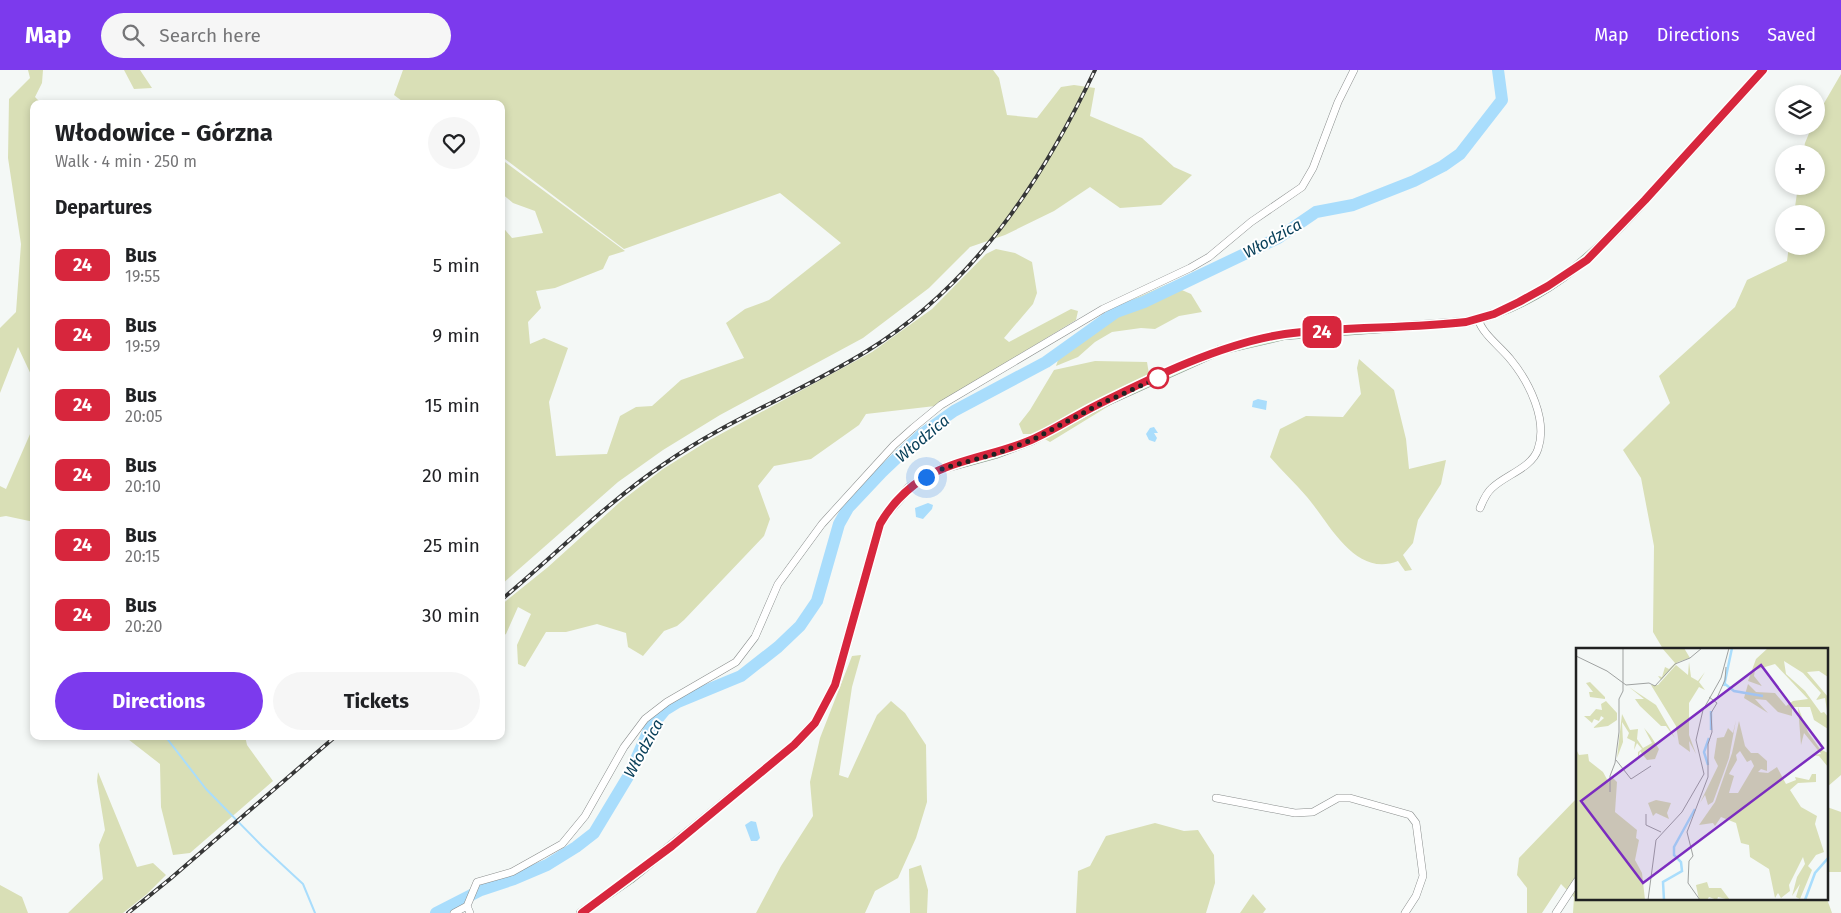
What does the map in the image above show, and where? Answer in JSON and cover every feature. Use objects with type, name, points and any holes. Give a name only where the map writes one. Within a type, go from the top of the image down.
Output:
[{"type":"street","points":[[454,913],[469,907],[474,886],[477,882],[512,872],[562,844],[585,816],[624,746],[645,719],[667,702],[736,662],[755,637],[778,584],[822,524],[912,428],[941,405],[1103,309],[1190,268],[1209,257],[1251,222],[1302,187],[1313,168],[1338,102],[1354,70]]},
{"type":"street","points":[[582,913],[672,846],[794,745],[815,723],[835,685],[880,524],[886,512],[909,488],[944,468],[995,454],[1032,440],[1098,405],[1200,358],[1237,345],[1284,334],[1444,324],[1478,319],[1526,298],[1587,260],[1639,207],[1763,70]]},
{"type":"street","points":[[1478,319],[1480,327],[1512,361],[1530,392],[1539,416],[1540,432],[1538,450],[1533,458],[1490,490],[1480,508]]},
{"type":"street","points":[[1216,798],[1295,812],[1312,812],[1338,798],[1350,798],[1410,815],[1416,822],[1423,876],[1416,896],[1405,913]]},
{"type":"street","points":[[1556,913],[1576,883]]},
{"type":"green space","points":[[28,70],[43,70],[42,83],[35,97],[38,100],[30,100],[30,372],[18,347],[0,393],[0,328],[16,312],[21,244],[8,158],[9,99],[30,78]]},
{"type":"green space","points":[[124,70],[140,70],[152,88],[134,89]]},
{"type":"green space","points":[[403,70],[993,70],[999,78],[1007,115],[1037,118],[1061,87],[1074,85],[1095,88],[1090,116],[1142,138],[1174,167],[1192,175],[1161,205],[1120,208],[1090,187],[1054,211],[1005,235],[970,247],[929,288],[863,338],[720,415],[663,450],[618,482],[505,581],[505,230],[512,238],[543,233],[535,211],[513,203],[505,196],[505,162],[625,251],[609,256],[603,269],[555,288],[536,291],[541,308],[528,322],[530,344],[544,338],[568,348],[549,402],[556,456],[607,454],[620,416],[636,407],[652,406],[681,380],[744,358],[726,323],[745,309],[769,300],[841,243],[780,193],[624,249],[505,159],[505,100],[401,100],[394,95]]},
{"type":"green space","points":[[1841,74],[1841,775],[1828,786],[1828,648],[1662,648],[1653,632],[1654,546],[1641,478],[1623,450],[1670,403],[1659,376],[1735,307],[1747,280],[1787,261],[1788,255],[1825,255],[1825,205],[1795,205],[1797,195],[1825,195],[1825,145],[1805,145],[1808,135],[1825,135],[1825,102]]},
{"type":"green space","points":[[996,249],[1015,253],[1032,262],[1037,293],[1033,304],[1004,338],[1009,342],[1071,309],[1078,311],[1076,320],[935,406],[866,414],[859,425],[811,459],[774,466],[758,486],[770,519],[764,536],[684,620],[677,626],[664,631],[643,656],[628,647],[626,633],[597,624],[566,632],[546,632],[525,667],[518,664],[517,645],[531,614],[518,607],[505,635],[505,602],[548,567],[620,502],[663,469],[706,442],[872,352],[932,309],[986,254]]},
{"type":"green space","points":[[1168,284],[1191,294],[1202,312],[1179,316],[1155,329],[1141,328],[1112,332],[1095,342],[1078,357],[1056,366],[1058,360],[1084,340],[1125,303]]},
{"type":"green space","points":[[1359,359],[1394,390],[1406,439],[1409,469],[1446,460],[1441,484],[1418,520],[1413,543],[1403,555],[1412,570],[1405,571],[1398,561],[1383,564],[1369,562],[1356,555],[1335,534],[1307,497],[1270,457],[1280,429],[1306,416],[1343,417],[1361,394],[1357,368]]},
{"type":"green space","points":[[1095,361],[1147,362],[1149,374],[1126,387],[1112,404],[1050,442],[1036,434],[1023,434],[1019,424],[1030,410],[1054,370]]},
{"type":"green space","points":[[30,434],[30,521],[6,516],[0,517],[0,486],[6,489]]},
{"type":"green space","points":[[861,655],[852,687],[839,775],[848,778],[877,715],[891,701],[905,713],[926,745],[927,802],[916,838],[898,878],[875,891],[865,913],[756,913],[781,866],[813,816],[810,782],[820,738],[852,656]]},
{"type":"green space","points":[[129,740],[246,740],[247,745],[273,781],[190,853],[173,855],[161,807],[160,764]]},
{"type":"green space","points":[[98,772],[137,867],[153,863],[166,875],[147,894],[123,913],[68,913],[103,879],[99,845],[105,830],[97,781]]},
{"type":"green space","points":[[1576,799],[1576,900],[1827,900],[1832,913],[1573,913],[1574,897],[1561,884],[1542,913],[1527,913],[1527,888],[1517,875],[1519,858]]},
{"type":"green space","points":[[1828,807],[1841,812],[1841,872],[1828,872]]},
{"type":"green space","points":[[1155,823],[1184,831],[1198,830],[1214,855],[1215,883],[1206,913],[1076,913],[1078,871],[1090,866],[1106,836]]},
{"type":"green space","points":[[921,865],[928,890],[927,913],[910,913],[909,869]]},
{"type":"green space","points":[[0,885],[22,897],[28,913],[0,913]]},
{"type":"green space","points":[[1253,894],[1266,909],[1263,913],[1240,913]]},
{"type":"water","points":[[1258,399],[1267,401],[1266,410],[1252,407],[1253,401]]},
{"type":"water","points":[[1154,427],[1158,433],[1154,433],[1157,438],[1155,442],[1149,440],[1146,434],[1150,428]]},
{"type":"water","points":[[928,503],[933,505],[932,509],[923,519],[916,517],[915,508]]},
{"type":"water","points":[[751,821],[756,822],[760,838],[757,841],[751,841],[745,825]]},
{"type":"waterway","name":"Włodzica","points":[[436,913],[481,890],[547,865],[594,833],[629,775],[650,728],[665,710],[678,702],[741,676],[778,647],[800,626],[817,601],[839,524],[848,508],[922,434],[954,411],[1046,362],[1116,312],[1144,302],[1278,238],[1316,212],[1353,205],[1414,181],[1443,166],[1460,154],[1502,100],[1498,70]]},
{"type":"waterway","points":[[168,740],[206,789],[262,846],[303,884],[315,913]]},
{"type":"railway","points":[[505,597],[642,479],[688,448],[867,351],[905,325],[940,295],[972,262],[1028,190],[1052,151],[1095,70]]},
{"type":"railway","points":[[128,913],[331,740]]},
{"type":"bus line","name":"24","points":[[582,913],[672,846],[794,745],[815,723],[828,701],[841,668],[880,524],[886,512],[909,488],[944,468],[995,454],[1032,440],[1098,405],[1220,350],[1284,334],[1466,322],[1494,314],[1519,302],[1568,274],[1603,245],[1763,70]]},
{"type":"route","points":[[926,477],[944,468],[995,454],[1032,440],[1098,405],[1158,378]]}]
